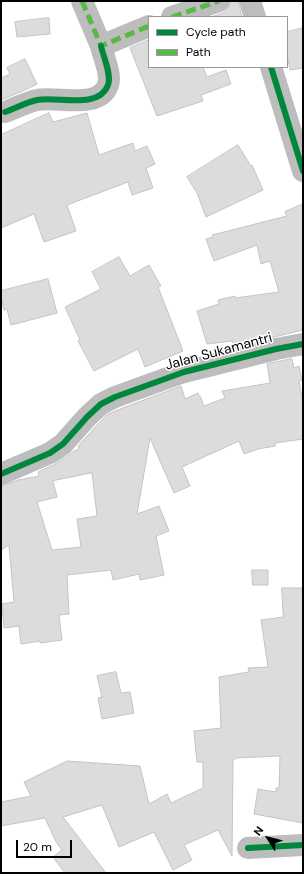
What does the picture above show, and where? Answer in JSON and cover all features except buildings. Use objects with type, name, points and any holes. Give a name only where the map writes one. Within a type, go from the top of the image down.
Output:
[{"type":"street","points":[[6,112],[37,100],[58,99],[83,101],[97,96],[106,88],[109,77],[100,46],[82,1]]},
{"type":"street","points":[[175,16],[219,1]]},
{"type":"street","points":[[250,1],[255,16]]},
{"type":"street","points":[[100,46],[148,26]]},
{"type":"street","points":[[271,68],[303,171]]},
{"type":"street","name":"Jalan Sukamantri","points":[[1,474],[50,453],[63,444],[87,417],[115,397],[184,372],[276,349],[303,344]]},
{"type":"street","points":[[248,848],[303,845]]},
{"type":"marked path","points":[[82,1],[101,46],[148,26]]},
{"type":"marked path","points":[[175,16],[219,1]]},
{"type":"cycle path","points":[[5,112],[37,100],[87,100],[103,93],[108,85],[109,76],[101,46]]},
{"type":"cycle path","points":[[271,68],[303,171]]},
{"type":"cycle path","points":[[1,474],[50,453],[63,444],[101,404],[115,397],[184,372],[276,349],[303,344]]},
{"type":"cycle path","points":[[248,848],[303,845]]}]
